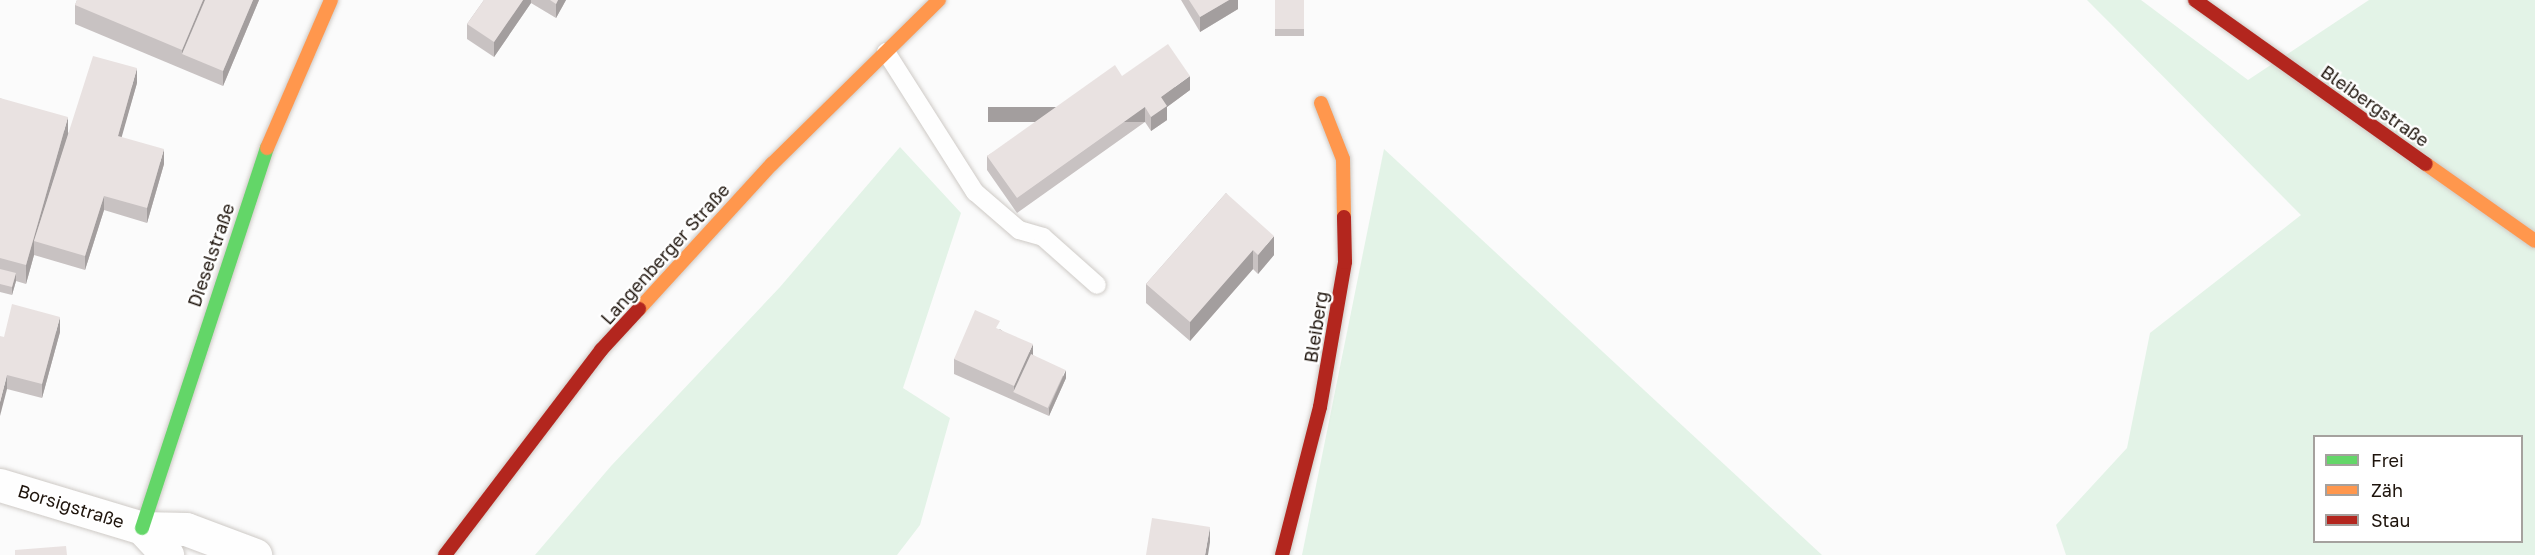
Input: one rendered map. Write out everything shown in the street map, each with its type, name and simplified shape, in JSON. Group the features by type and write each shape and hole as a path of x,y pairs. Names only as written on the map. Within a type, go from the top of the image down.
{"street":[{"name":"Dieselstraße","path":"142,528 197,348 278,116 331,0"},
{"name":"Langenberger Straße","path":"445,555 601,350 772,164 939,0"},
{"name":"Bleibergstraße","path":"2195,0 2535,241"},
{"name":"Bleiberg","path":"1282,555 1320,407 1345,262 1343,159 1321,103"},
{"name":"Borsigstraße","path":"0,485 142,528 186,529 255,555"},
{"name":"Borsigstraße","path":"142,528 167,555"}],"lane":[{"path":"886,52 975,192 1019,230 1043,237 1097,285"}],"green space":[{"path":"2087,0 2141,0 2248,80 2369,0 2535,0 2535,555 2066,555 2056,525 2127,448 2150,333 2301,215"},
{"path":"900,147 961,213 903,388 950,418 920,525 897,555 535,555 611,466 780,287"},
{"path":"1384,149 1822,555 1302,555"}],"building":[{"path":"77,0 203,0 182,50 75,5"},
{"path":"205,0 253,0 223,71 182,54"},
{"path":"484,0 523,0 494,42 467,24"},
{"path":"1189,0 1229,0 1200,17"},
{"path":"1275,0 1304,0 1304,29 1275,29"},
{"path":"1168,44 1190,76 1161,97 1167,106 1151,117 1145,107 1017,198 987,156 1115,65 1122,76"},
{"path":"93,56 137,68 118,136 164,149 147,208 104,196 85,256 34,241"},
{"path":"0,98 68,117 26,265 0,258"},
{"path":"1226,193 1274,236 1258,255 1253,250 1190,322 1146,284"},
{"path":"0,269 16,273 12,287 0,284"},
{"path":"12,304 60,317 42,384 7,375 0,402 0,336 4,337"},
{"path":"975,310 1000,321 996,328 1033,344 1014,386 954,359"},
{"path":"1031,354 1065,370 1048,408 1013,392"},
{"path":"1152,518 1210,527 1205,555 1146,555"},
{"path":"66,546 67,555 15,555 15,550"}],"traffic: fast":[{"path":"142,528 267,148"}],"traffic: slow":[{"path":"267,148 331,0"},
{"path":"639,309 772,164 939,0"},
{"path":"1321,103 1343,159 1344,217"},
{"path":"2426,164 2535,241"}],"traffic: jam":[{"path":"2195,0 2426,164"},
{"path":"1282,555 1320,407 1345,262 1344,217"},
{"path":"445,555 601,350 639,309"}]}
